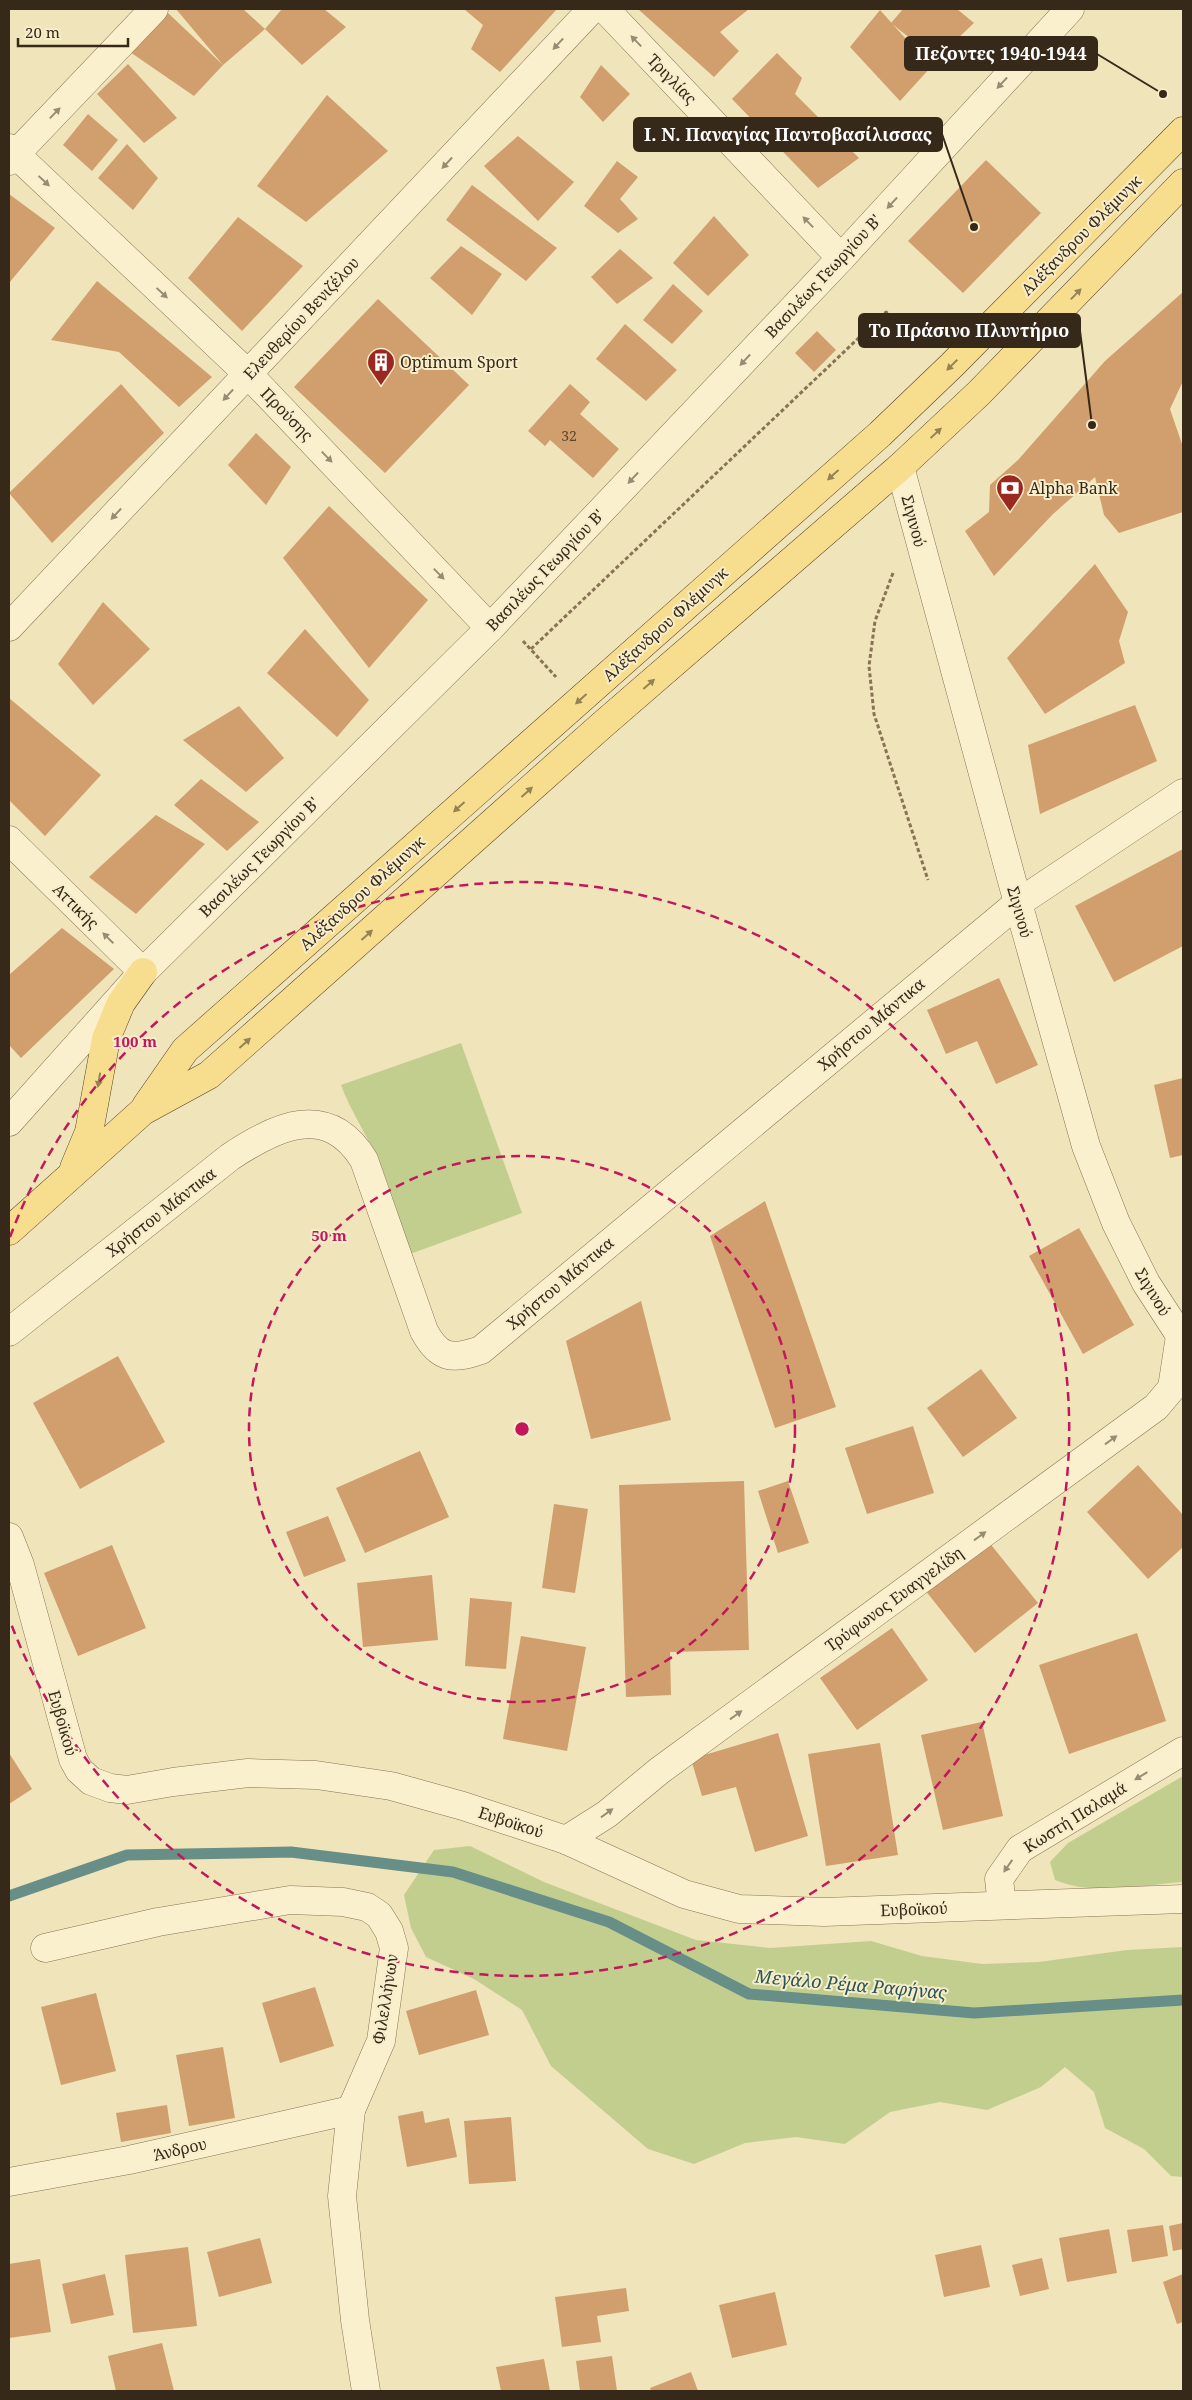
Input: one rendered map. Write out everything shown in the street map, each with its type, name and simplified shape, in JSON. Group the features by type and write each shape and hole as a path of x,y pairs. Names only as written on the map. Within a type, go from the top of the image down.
{"main road":[{"name":"Αλέξανδρου Φλέμινγκ","path":"143,1111 185,1050 880,434 952,365 1183,131"},
{"name":"Αλέξανδρου Φλέμινγκ","path":"9,1231 143,1111 209,1076 601,726 900,466 979,393 1183,183"},
{"path":"71,1175 89,1132 106,1039 121,1003 143,972"}],"street":[{"path":"11,154 154,9"},
{"name":"Ελευθερίου Βενιζέλου","path":"9,627 592,9"},
{"name":"Τριγλίας","path":"605,9 842,258"},
{"name":"Βασιλέως Γεωργίου Β'","path":"9,1122 143,972 496,622 842,258 1070,9"},
{"name":"Προύσης","path":"11,154 248,374 496,622"},
{"name":"Σιγινού","path":"900,466 1086,1146 1116,1223 1146,1284 1182,1336"},
{"name":"Χρήστου Μάντικα","path":"9,1332 230,1157 255,1140 307,1124 326,1125 341,1132 355,1146 364,1160 424,1331 432,1346 445,1355 462,1357 481,1350 1018,903 1183,793"},
{"name":"Αττικής","path":"9,840 143,972"},
{"name":"Τρύφωνος Ευαγγελίδη","path":"566,1840 607,1814 659,1771 1156,1408 1172,1388 1182,1336"},
{"name":"Ευβοϊκού","path":"9,1537 20,1565 73,1760 79,1770 91,1781 110,1788 127,1790 173,1782 248,1773 316,1774 391,1786 463,1806 566,1840 684,1894 739,1908 824,1912 1183,1899"},
{"name":"Κωστή Παλαμά","path":"1002,1905 999,1879 1020,1849 1183,1751"},
{"name":"Φιλελλήνων","path":"45,1948 158,1922 290,1900 343,1902 367,1907 379,1914 389,1931 394,1948 381,2041 351,2110 342,2196 354,2320 366,2391"},
{"name":"Άνδρου","path":"9,2182 129,2160 351,2110"}],"path":[{"path":"531,649 886,312 952,365"},
{"path":"896,565 875,621 869,666 874,714 928,880"},
{"path":"496,622 531,649 579,701"}],"green space":[{"path":"461,1043 522,1213 410,1254 384,1173 349,1105 341,1085"},
{"path":"1183,1776 1183,1882 1103,1889 1071,1885 1055,1880 1050,1862 1068,1843"},
{"path":"470,1846 544,1882 696,1940 770,1948 871,1941 922,1956 982,1964 1039,1962 1127,1950 1183,1947 1183,2177 1171,2176 1144,2149 1105,2128 1094,2092 1065,2067 1041,2087 987,2110 940,2102 890,2112 845,2144 796,2137 745,2143 694,2164 648,2149 551,2066 522,2010 474,1979 426,1957 411,1928 404,1895 434,1850"}],"building":[{"path":"176,9 243,9 265,29 223,65"},
{"path":"282,9 324,9 346,27 302,65 265,29"},
{"path":"464,9 557,9 500,72 471,49 483,25"},
{"path":"638,9 749,9 720,32 739,51 714,77"},
{"path":"903,9 957,9 974,23 936,59 891,23"},
{"path":"880,10 931,67 900,101 850,47"},
{"path":"168,13 223,65 194,96 130,52"},
{"path":"777,53 802,78 795,94 859,158 818,188 732,99"},
{"path":"128,64 177,118 144,143 97,94"},
{"path":"601,65 630,94 603,122 580,97"},
{"path":"327,95 388,151 306,222 257,186"},
{"path":"88,114 118,140 92,171 63,145"},
{"path":"518,136 574,182 538,221 484,166"},
{"path":"127,144 158,178 133,210 98,178"},
{"path":"986,160 1041,213 963,293 908,241"},
{"path":"617,161 638,177 620,199 638,219 618,233 584,206"},
{"path":"472,185 557,248 526,281 446,220"},
{"path":"9,194 55,228 9,283"},
{"path":"714,216 749,255 708,296 673,263"},
{"path":"238,217 303,266 242,331 188,278"},
{"path":"461,246 502,274 472,315 430,278"},
{"path":"620,249 653,278 617,304 591,277"},
{"path":"97,281 212,377 179,407 119,352 51,340"},
{"path":"673,284 703,311 672,344 643,320"},
{"path":"1183,292 1183,381 1170,409 1183,447 1183,512 1119,533 1104,515 1095,477 1053,514 994,576 965,531 989,512 990,485 1018,460 1105,361"},
{"name":"Optimum Sport","path":"378,299 469,385 385,473 294,387"},
{"path":"625,324 677,370 646,401 596,359"},
{"path":"817,331 836,350 814,372 795,353"},
{"path":"121,384 164,433 52,543 9,493"},
{"path":"570,384 590,402 580,414 619,449 593,478 550,440 545,446 528,431"},
{"path":"256,433 291,467 266,505 228,465"},
{"path":"329,506 428,600 369,668 283,558"},
{"path":"1095,564 1128,612 1119,641 1125,663 1045,714 1007,658"},
{"path":"103,602 150,649 93,705 58,664"},
{"path":"305,629 369,700 337,737 267,673"},
{"path":"9,698 101,775 45,836 9,800"},
{"path":"1135,705 1157,761 1040,814 1028,745"},
{"path":"239,706 284,758 246,792 183,740"},
{"path":"201,779 259,822 227,851 174,805"},
{"path":"156,815 205,844 136,914 89,877"},
{"path":"1183,849 1183,946 1114,982 1075,906"},
{"path":"62,928 114,969 21,1058 9,1045 9,975"},
{"path":"999,978 1038,1065 996,1084 977,1041 946,1054 927,1010"},
{"path":"1183,1078 1183,1155 1170,1158 1154,1085"},
{"path":"765,1201 836,1407 775,1428 710,1236"},
{"path":"1079,1228 1134,1325 1083,1354 1029,1256"},
{"path":"641,1301 671,1420 591,1439 566,1341"},
{"path":"118,1356 165,1442 80,1489 33,1403"},
{"path":"981,1369 1017,1418 963,1457 927,1408"},
{"path":"913,1426 934,1493 867,1514 845,1448"},
{"path":"420,1451 449,1517 365,1553 336,1488"},
{"path":"1138,1465 1183,1515 1183,1547 1148,1579 1087,1512"},
{"path":"744,1481 749,1650 670,1652 671,1695 626,1697 619,1485"},
{"path":"788,1481 809,1543 778,1553 758,1491"},
{"path":"554,1504 588,1509 575,1593 542,1588"},
{"path":"328,1516 346,1561 304,1577 286,1532"},
{"path":"988,1541 1038,1603 975,1653 925,1590"},
{"path":"112,1545 146,1628 78,1656 44,1573"},
{"path":"432,1575 438,1640 363,1647 357,1583"},
{"path":"470,1598 512,1602 506,1669 465,1666"},
{"path":"892,1628 928,1680 857,1730 820,1678"},
{"path":"1137,1633 1166,1721 1069,1754 1039,1665"},
{"path":"521,1636 586,1647 567,1751 503,1739"},
{"path":"982,1722 1003,1816 943,1830 921,1735"},
{"path":"778,1733 808,1836 755,1852 736,1787 702,1796 691,1759"},
{"path":"880,1743 898,1855 826,1866 808,1754"},
{"path":"9,1753 32,1789 9,1804"},
{"path":"315,1987 334,2046 280,2063 262,2003"},
{"path":"476,1990 489,2035 419,2055 406,2011"},
{"path":"96,1993 116,2071 61,2085 41,2007"},
{"path":"223,2047 235,2118 189,2126 176,2055"},
{"path":"167,2105 171,2133 121,2142 116,2113"},
{"path":"423,2111 425,2123 449,2118 457,2157 407,2167 398,2116"},
{"path":"511,2117 516,2181 469,2184 464,2121"},
{"path":"1183,2223 1183,2249 1173,2251 1169,2226"},
{"path":"1163,2225 1168,2256 1132,2262 1127,2230"},
{"path":"1109,2229 1117,2273 1067,2282 1059,2238"},
{"path":"260,2238 272,2283 219,2297 207,2252"},
{"path":"981,2245 990,2287 944,2297 935,2255"},
{"path":"188,2247 197,2326 133,2333 125,2255"},
{"path":"1042,2258 1049,2289 1020,2296 1012,2265"},
{"path":"40,2259 51,2332 9,2338 9,2264"},
{"path":"105,2274 114,2315 71,2324 62,2284"},
{"path":"1183,2274 1183,2322 1177,2324 1163,2282"},
{"path":"626,2288 629,2311 597,2316 601,2342 562,2347 555,2297"},
{"path":"775,2292 787,2345 732,2358 719,2305"},
{"path":"162,2343 174,2391 116,2391 108,2356"},
{"path":"612,2356 617,2391 580,2391 576,2361"},
{"path":"544,2359 550,2391 501,2391 496,2367"},
{"path":"691,2372 698,2391 651,2391 650,2388"}],"waterway":[{"name":"Μεγάλο Ρέμα Ραφήνας","path":"9,1896 127,1855 291,1852 453,1872 609,1922 749,1994 974,2013 1183,2000"}],"place":[{"name":"Πεζοντες 1940-1944","path":"1163,94"},
{"name":"Ι. Ν. Παναγίας Παντοβασίλισσας","path":"974,227"},
{"name":"Optimum Sport","path":"381,386"},
{"name":"Το Πράσινο Πλυντήριο","path":"1092,425"},
{"name":"Alpha Bank","path":"1010,512"}]}
